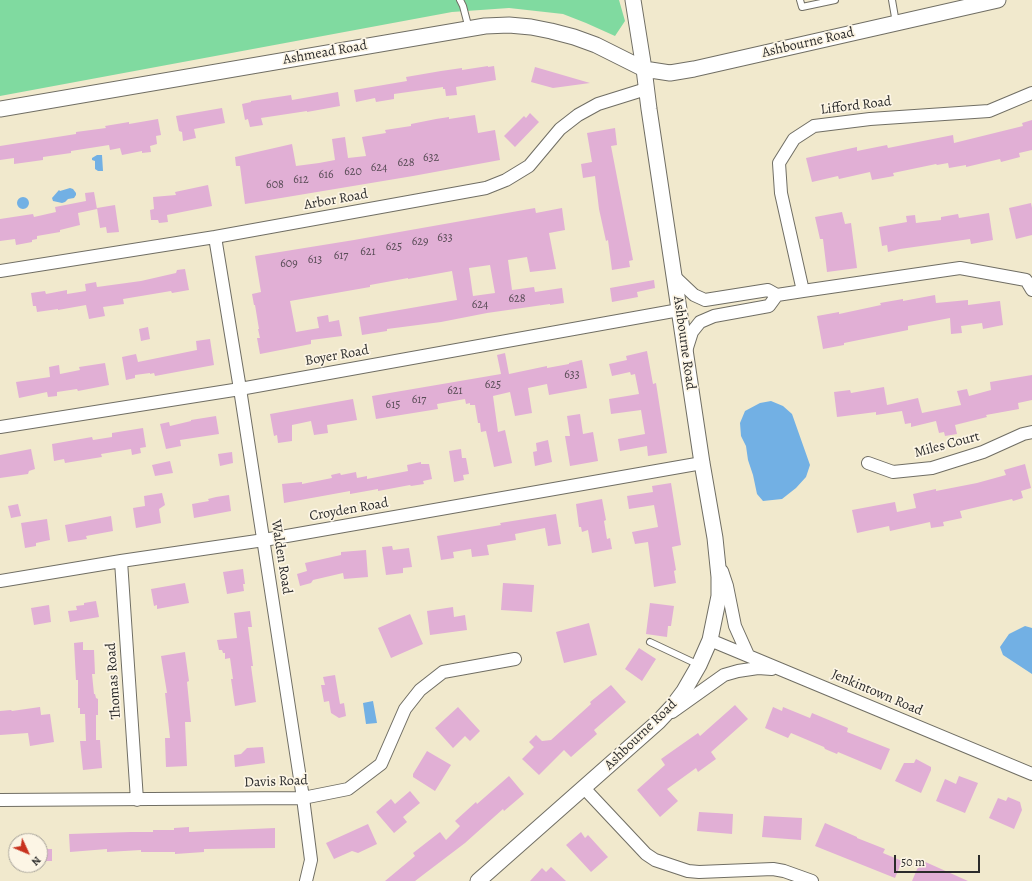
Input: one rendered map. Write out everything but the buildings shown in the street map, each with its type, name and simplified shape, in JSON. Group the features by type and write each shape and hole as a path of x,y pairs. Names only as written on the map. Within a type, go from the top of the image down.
{"street":[{"path":"633,0 644,69"},
{"name":"Ashbourne Road","path":"478,881 658,722 684,691 699,665 710,640 719,596 718,558 678,310 675,278 644,69 670,73 694,69 998,0"},
{"name":"Ashmead Road","path":"0,109 469,29 509,25 531,27 574,37 596,45 644,69"},
{"name":"Arbor Road","path":"0,271 215,237 464,192 500,183 529,166 560,129 578,115 598,104 646,88"},
{"name":"Lifford Road","path":"803,291 781,193 779,163 794,139 814,126 870,119 989,110 1032,94"},
{"name":"Walden Road","path":"215,237 264,540 303,798 311,860 306,881"},
{"path":"685,355 692,332 700,322 714,316 769,306 777,296 803,291 960,268 1029,276 1032,290"},
{"path":"675,278 694,295 705,300 768,290 777,296"},
{"name":"Boyer Road","path":"0,427 240,389 678,310"},
{"name":"Miles Court","path":"868,463 893,472 932,468 983,452 1023,434 1032,432"},
{"name":"Croyden Road","path":"0,581 264,540 702,463"},
{"path":"718,558 727,586 735,626 748,655"},
{"name":"Thomas Road","path":"121,561 138,800"},
{"name":"Jenkintown Road","path":"710,640 1032,774"},
{"name":"Davis Road","path":"0,800 303,798 348,789 380,764 405,709 420,690 443,672 515,659"},
{"path":"658,722 724,675 758,668 786,671"},
{"path":"584,788 646,854 655,860 688,871 699,872 774,869 812,881"}],"lane":[{"path":"460,0 469,29"},
{"path":"800,0 802,7 835,0"},
{"path":"892,0 896,23"},
{"path":"650,642 699,665"}],"green space":[{"path":"0,0 619,0 625,21 615,36 563,14 509,8 452,12 0,96"}],"water":[{"path":"97,155 102,155 103,171 98,171 95,169 95,161 92,160 92,158"},
{"path":"70,188 76,193 74,198 68,199 62,203 53,201 52,198 59,190"},
{"path":"25,197 28,198 28,208 21,209 18,208 17,201 18,198"},
{"path":"771,401 783,406 792,414 810,465 806,477 796,488 782,499 763,501 757,494 746,446 741,436 740,423 745,411 760,403"},
{"path":"1025,626 1032,628 1032,674 1003,655 1000,647 1009,634"},
{"path":"373,701 377,723 366,724 363,703"}]}
